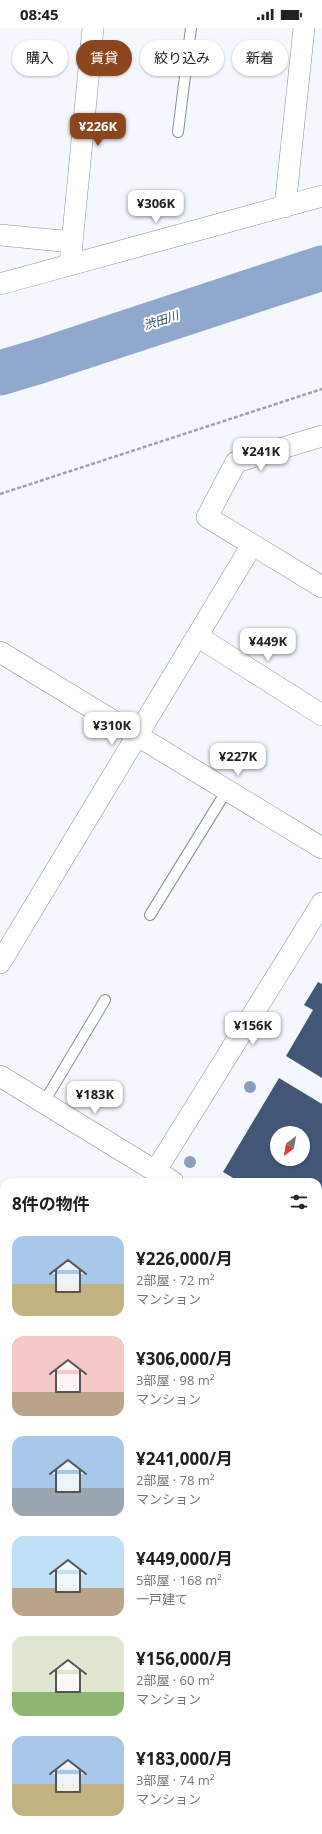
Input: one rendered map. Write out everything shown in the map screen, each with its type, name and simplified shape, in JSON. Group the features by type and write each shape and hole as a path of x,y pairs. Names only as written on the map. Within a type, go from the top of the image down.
{"street":[{"path":"70,264 93,28"},
{"path":"285,207 304,28"},
{"path":"0,284 322,196"},
{"path":"0,235 72,242"},
{"path":"322,436 236,462 207,517 322,587"},
{"path":"0,963 252,545"},
{"path":"197,636 322,715"},
{"path":"0,652 322,848"},
{"path":"156,1172 322,903"},
{"path":"0,1076 166,1178"}],"lane":[{"path":"178,132 191,28"},
{"path":"150,915 227,790"},
{"path":"44,1102 105,1000"}],"path":[{"path":"0,494 322,389"}],"building":[{"path":"318,982 322,984 322,1078 286,1056 313,1010 304,1005"},
{"path":"279,1078 322,1104 322,1178 233,1178 223,1172"}],"waterway":[{"name":"渋田川","path":"0,373 322,268"}]}
